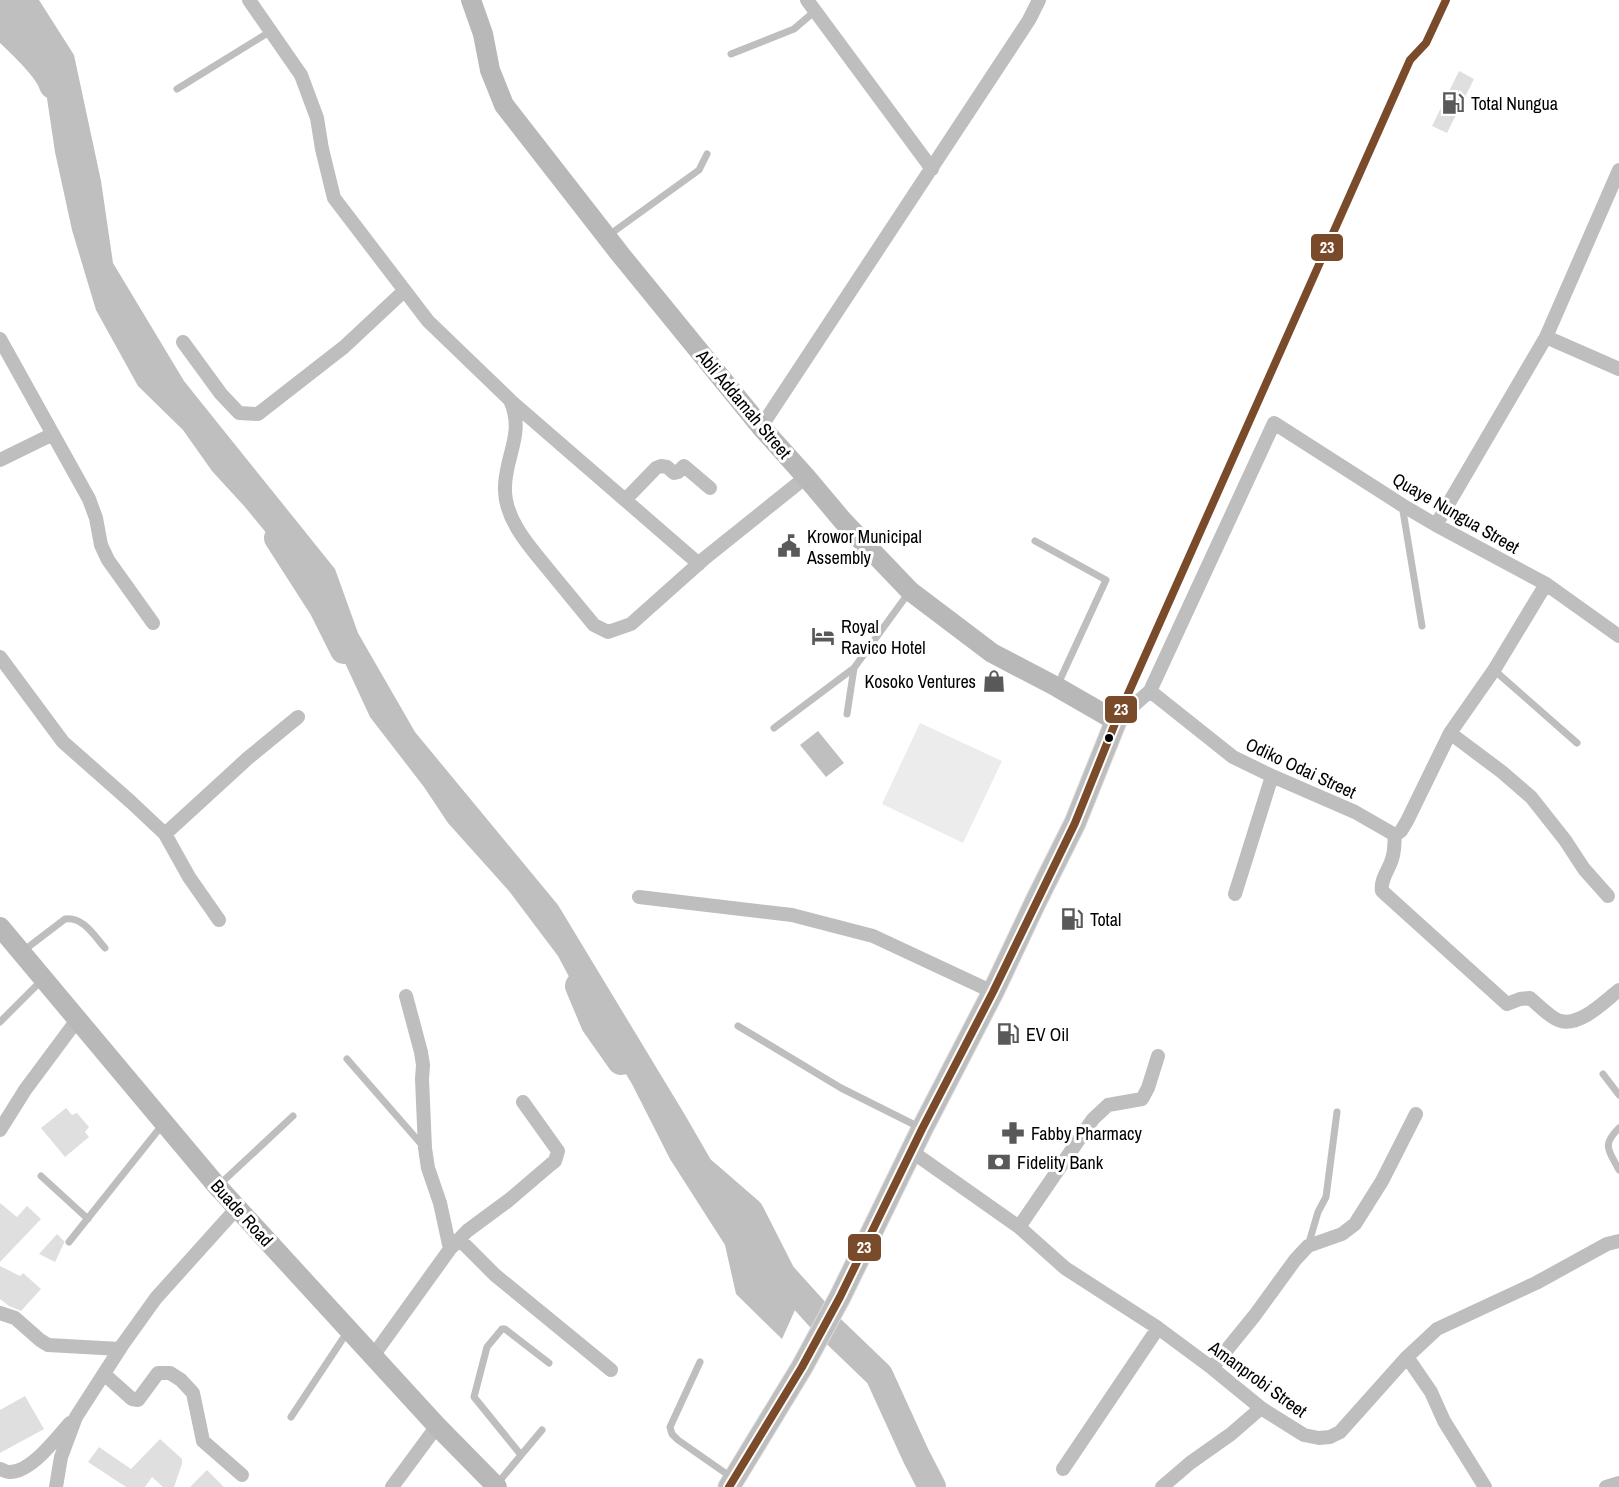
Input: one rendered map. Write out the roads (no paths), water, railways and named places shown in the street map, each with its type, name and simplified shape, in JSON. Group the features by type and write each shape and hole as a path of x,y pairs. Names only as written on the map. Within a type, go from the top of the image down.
{"main road":[{"path":"731,1483 802,1367 840,1298 1074,824 1116,721"}],"street":[{"path":"249,0 301,75 317,118 334,198 404,291 428,321 510,400 699,564"},
{"name":"Abli Addamah Street","path":"471,0 483,34 490,70 504,105 607,237 761,427 843,521 910,591 992,652 1116,721"},
{"path":"761,427 1029,20 1039,0"},
{"path":"811,5 932,168"},
{"path":"1436,525 1546,337 1619,170"},
{"path":"183,342 221,394 239,413 258,414 344,347 404,291"},
{"path":"1546,337 1619,369"},
{"path":"0,339 89,499 96,518 101,545 108,560 153,623"},
{"path":"510,400 517,425 504,487 509,513 523,538 594,625 608,632 632,624 699,564 806,477"},
{"name":"Quaye Nungua Street","path":"1150,691 1274,423 1402,505 1546,584 1619,636"},
{"path":"0,459 53,434"},
{"path":"625,500 656,468 662,466 674,473 684,466 710,488"},
{"path":"1546,584 1494,670 1450,733 1407,821 1401,831 1395,835 1392,860 1382,882 1382,891 1507,1004 1530,998 1560,1022 1570,1021 1588,1015 1619,990"},
{"path":"0,657 63,742 165,834 189,877 219,920"},
{"path":"1116,721 1150,691"},
{"name":"Odiko Odai Street","path":"1150,691 1233,757 1355,812 1395,835"},
{"path":"165,834 248,758 298,717"},
{"path":"1450,733 1531,797 1565,840 1584,869 1608,896"},
{"path":"1235,894 1272,776"},
{"path":"639,897 792,915 873,936 993,992"},
{"name":"Buade Road","path":"0,927 217,1186 437,1426 496,1486"},
{"path":"406,996 423,1065 425,1148 428,1168 454,1244 611,1370"},
{"path":"0,1130 25,1090 77,1020"},
{"path":"1019,1227 1093,1119 1108,1105 1142,1099 1158,1056"},
{"path":"373,1356 454,1244 555,1161 558,1151 523,1102"},
{"path":"1212,1368 1255,1315 1294,1260 1308,1246 1342,1234 1355,1224 1382,1181 1416,1114"},
{"name":"Amanprobi Street","path":"911,1151 1019,1227 1065,1268 1158,1328 1261,1408 1304,1435 1320,1438 1330,1437 1340,1432 1407,1357 1437,1329 1536,1283 1607,1244 1619,1241"},
{"path":"0,1469 9,1472 22,1469 33,1462 76,1417 120,1348 156,1298 237,1208"},
{"path":"0,1313 15,1318 48,1345 120,1348"},
{"path":"1063,1469 1158,1328"},
{"path":"1407,1357 1431,1392 1444,1421 1485,1487"},
{"path":"104,1374 132,1399 138,1400 158,1373 170,1373 181,1380 193,1393 203,1441 242,1475"},
{"path":"1162,1487 1261,1408"},
{"path":"56,1487 61,1457 76,1417"},
{"path":"392,1487 437,1426"},
{"path":"1606,1487 1619,1482"}],"lane":[{"path":"731,54 794,29 811,5"},
{"path":"177,89 271,31"},
{"path":"607,237 699,170 707,154"},
{"path":"1402,505 1422,626"},
{"path":"1035,541 1106,580 1057,687"},
{"path":"774,728 854,668 910,591"},
{"path":"847,714 854,668"},
{"path":"1494,670 1577,743"},
{"path":"21,952 65,919 72,918 80,921 105,948"},
{"path":"0,1022 43,979"},
{"path":"738,1026 841,1088 922,1129"},
{"path":"347,1059 425,1148"},
{"path":"1603,1074 1619,1095"},
{"path":"1308,1246 1318,1212 1326,1197 1337,1112"},
{"path":"217,1186 293,1116"},
{"path":"69,1242 164,1123"},
{"path":"1619,1128 1610,1138 1608,1148 1619,1170"},
{"path":"41,1176 88,1219"},
{"path":"521,1455 474,1397 487,1347 502,1329 505,1329 549,1363"},
{"path":"291,1417 348,1330"},
{"path":"700,1362 670,1427 672,1434 678,1440 731,1483"},
{"path":"496,1486 542,1430"}],"waterway":[{"path":"0,24 38,61 53,85"},
{"path":"278,538 323,608 344,650"},
{"path":"579,986 595,1024 621,1061"},
{"path":"704,1172 750,1212 782,1275 828,1326 879,1375 932,1487"}],"place":[{"name":"Total Nungua","path":"1453,103"},
{"name":"Krowor Municipal Assembly","path":"789,546"},
{"name":"Royal Ravico Hotel","path":"823,636"},
{"name":"Kosoko Ventures","path":"994,681"},
{"name":"Total","path":"1072,919"},
{"name":"EV Oil","path":"1008,1034"},
{"name":"Fabby Pharmacy","path":"1013,1133"},
{"name":"Fidelity Bank","path":"999,1162"}]}
